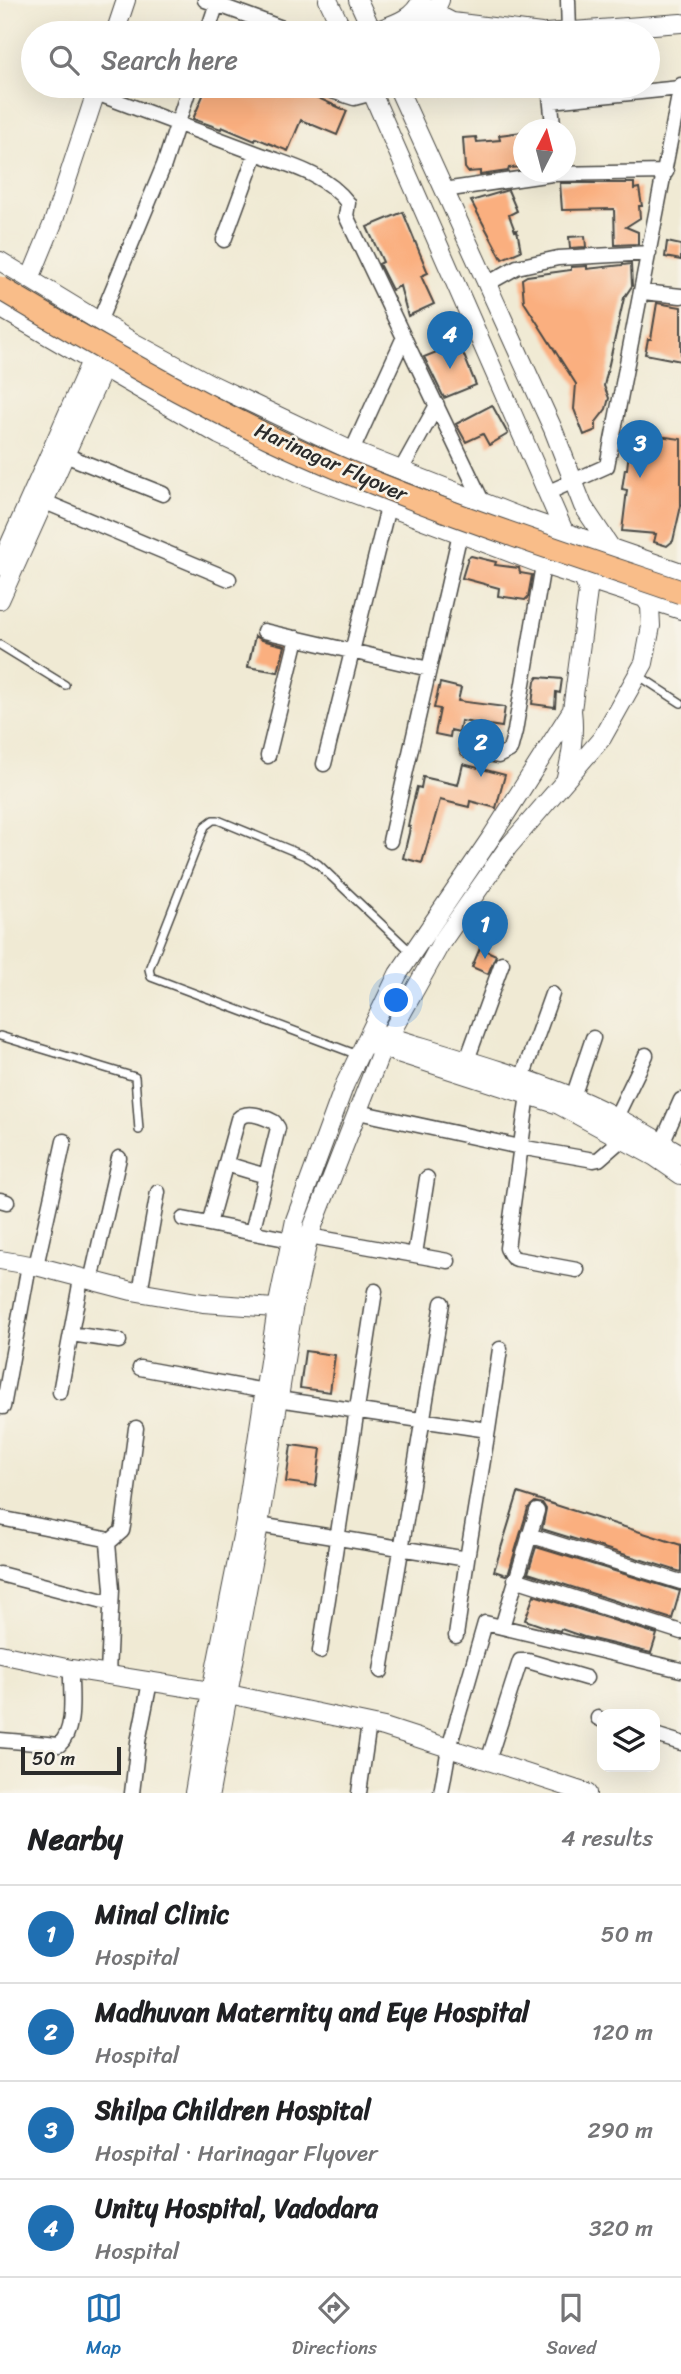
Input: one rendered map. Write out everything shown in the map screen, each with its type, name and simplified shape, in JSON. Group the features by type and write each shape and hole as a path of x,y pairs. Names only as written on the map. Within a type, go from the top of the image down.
{"main road":[{"name":"Harinagar Flyover","path":"0,288 101,349 271,437 459,516 681,592"}],"street":[{"path":"119,21 126,0"},
{"path":"328,0 338,21"},
{"path":"358,0 367,21"},
{"path":"568,0 569,21"},
{"path":"209,21 213,1 265,21"},
{"path":"401,21 428,5 451,21"},
{"path":"660,25 681,23"},
{"path":"549,492 607,466 681,86 660,88"},
{"path":"30,279 53,223 94,98"},
{"path":"115,98 177,125 296,167 323,179 337,189 348,203 346,216 482,501"},
{"path":"0,600 65,455 186,98"},
{"path":"375,98 549,492 588,592 572,710 575,729 573,749 565,780"},
{"path":"285,1309 309,1236 386,1043 441,943 506,850 602,738 644,663 651,626 650,606 645,597 583,506 552,429 402,98"},
{"path":"551,98 552,119"},
{"path":"551,101 577,98"},
{"path":"224,240 256,153"},
{"path":"444,190 552,174 666,172"},
{"path":"487,284 517,267 558,258 649,253"},
{"path":"0,261 109,328 209,383 352,452 565,532 681,572"},
{"path":"643,292 681,296"},
{"path":"0,308 219,435 299,473 543,565 681,610"},
{"path":"352,452 404,337"},
{"path":"0,566 97,364"},
{"path":"401,470 437,405"},
{"path":"65,455 163,494"},
{"path":"45,502 229,579"},
{"path":"324,764 388,507"},
{"path":"390,841 460,533"},
{"path":"467,750 498,756 510,750 543,565"},
{"path":"264,631 429,668"},
{"path":"268,756 297,638"},
{"path":"194,1793 211,1691 271,1395 285,1309 295,1220 345,1084 398,974 572,710"},
{"path":"489,839 506,850"},
{"path":"467,1060 502,963"},
{"path":"552,994 525,1086 507,1248 508,1253 517,1259 578,1270"},
{"path":"573,1097 593,1038"},
{"path":"365,1043 386,1043 467,1060 525,1086 681,1175"},
{"path":"386,1043 525,1086 573,1097 616,1117 681,1154"},
{"path":"616,1117 646,1055"},
{"path":"662,1143 681,1100"},
{"path":"358,1112 520,1147 597,1160 622,1139"},
{"path":"209,1224 238,1119 247,1114 270,1119 278,1128 251,1232"},
{"path":"3,1407 32,1266 64,1141"},
{"path":"60,1392 71,1334 120,1158"},
{"path":"226,1164 266,1176"},
{"path":"415,1254 426,1178"},
{"path":"141,1292 158,1192"},
{"path":"183,1219 291,1240"},
{"path":"309,1236 448,1261"},
{"path":"0,1260 203,1303 285,1309"},
{"path":"320,1651 375,1291"},
{"path":"381,1671 442,1303"},
{"path":"71,1334 119,1341"},
{"path":"456,1636 500,1349"},
{"path":"140,1368 271,1395 488,1430"},
{"path":"210,1793 259,1525 271,1395"},
{"path":"108,1543 123,1526 136,1428"},
{"path":"502,1627 537,1511"},
{"path":"0,1518 105,1539 108,1543 111,1603 108,1673"},
{"path":"259,1525 467,1559"},
{"path":"530,1535 681,1582"},
{"path":"0,1574 111,1603"},
{"path":"515,1579 681,1632"},
{"path":"441,1793 449,1748 485,1623 681,1670"},
{"path":"0,1654 71,1669 229,1694 369,1724 580,1792"},
{"path":"488,1761 520,1661 586,1678"},
{"path":"0,1740 59,1745 65,1739 69,1727 71,1669"},
{"path":"132,1793 138,1742 150,1682"},
{"path":"359,1793 369,1724"},
{"path":"660,1737 681,1743"}],"lane":[{"path":"0,645 65,685"},
{"path":"638,674 681,704"},
{"path":"365,1043 151,977 149,969 205,826 218,820 305,856 324,870 412,953"},
{"path":"0,1037 135,1077 139,1130"}],"building":[{"path":"202,98 318,98 347,111 337,135 301,120 288,151 256,138 255,141 222,127 221,129 193,119"},
{"path":"513,133 513,168 508,171 480,175 480,171 468,172 465,168 463,138 476,137 477,142 500,140 499,135"},
{"path":"560,183 634,183 634,189 639,188 642,206 639,206 640,218 626,227 638,232 638,244 615,245 614,209 562,210"},
{"path":"508,190 517,211 509,215 515,231 517,230 521,251 502,259 471,201"},
{"path":"403,212 428,273 421,276 434,304 408,316 400,286 392,290 379,264 383,262 367,227"},
{"path":"585,236 586,247 570,248 569,237"},
{"path":"667,242 681,245 681,260 665,257"},
{"path":"631,264 632,286 624,298 604,386 609,398 606,409 596,422 596,430 584,435 574,409 576,384 524,302 522,279 571,270 571,267 587,266 587,269"},
{"path":"657,303 681,307 681,361 645,354 648,339 651,339"},
{"path":"459,343 476,385 444,398 424,357"},
{"path":"492,405 508,434 489,445 483,434 466,442 456,424"},
{"path":"637,433 681,439 681,506 673,541 667,546 654,542 656,534 622,531 627,490 622,489 625,469 631,435"},
{"path":"471,556 496,562 495,565 519,568 520,573 532,575 528,597 525,600 498,596 499,588 462,578"},
{"path":"255,636 285,646 278,672 248,667"},
{"path":"538,677 562,679 560,693 556,692 555,707 532,704"},
{"path":"440,683 461,688 458,701 505,707 502,727 461,721 459,732 451,730 450,737 435,734 440,709 434,708"},
{"path":"463,764 505,775 496,808 470,801 469,807 440,800 422,863 403,858 412,807 417,787 421,788 423,777 458,785"},
{"path":"480,948 496,955 488,974 472,967"},
{"path":"305,1351 335,1355 330,1392 300,1388"},
{"path":"291,1445 321,1449 316,1486 286,1482"},
{"path":"518,1493 681,1545 681,1572 542,1529 546,1509 543,1504 535,1502 528,1508 509,1572 506,1575 494,1571"},
{"path":"536,1547 680,1591 672,1619 528,1573"},
{"path":"534,1595 657,1634 651,1653 525,1620"}],"place":[{"name":"Unity Hospital, Vadodara","path":"450,369"},
{"name":"Shilpa Children Hospital","path":"640,478"},
{"name":"Madhuvan Maternity and Eye Hospital","path":"481,777"},
{"name":"Minal Clinic","path":"485,959"}]}
